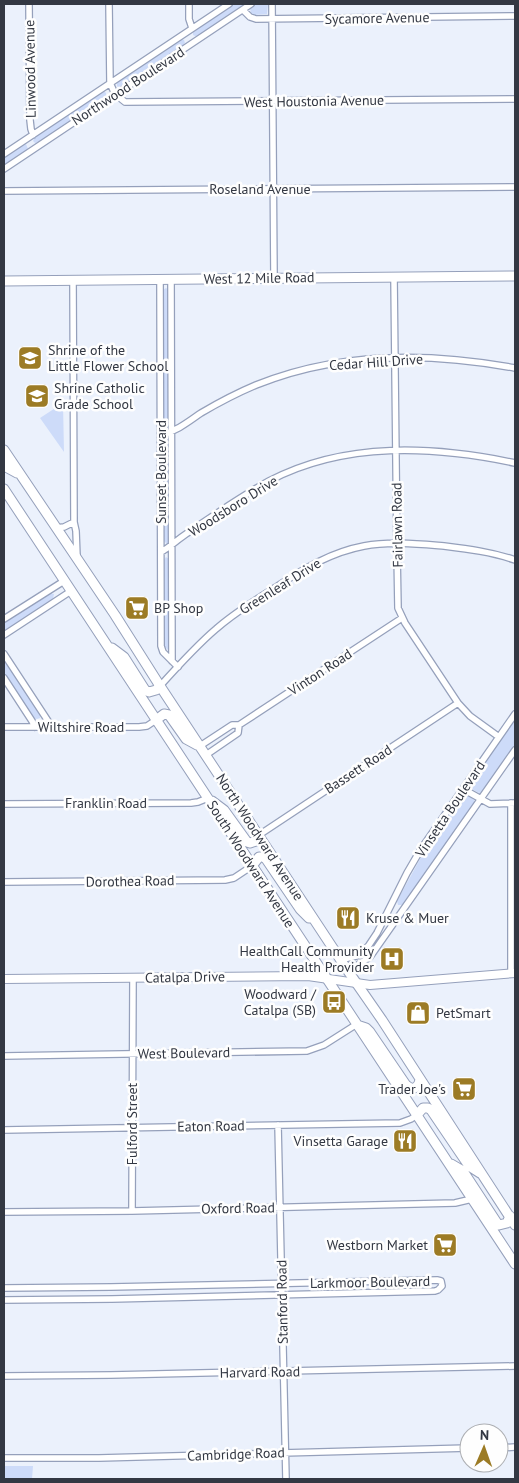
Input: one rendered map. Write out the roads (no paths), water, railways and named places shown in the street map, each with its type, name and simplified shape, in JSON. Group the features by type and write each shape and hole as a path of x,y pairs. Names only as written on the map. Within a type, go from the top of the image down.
{"main road":[{"name":"West 12 Mile Road","path":"4,281 515,276"},
{"name":"North Woodward Avenue","path":"4,450 515,1225"},
{"path":"4,462 6,466 20,474"},
{"name":"South Woodward Avenue","path":"4,489 448,1163 514,1259"},
{"path":"104,641 124,657 145,690 149,692 156,690 160,686"},
{"path":"156,720 164,714 169,715 186,739 200,746"},
{"path":"208,798 224,810 247,842 256,841 259,835"},
{"path":"252,866 259,857 266,859 300,909 318,926"},
{"path":"357,1024 370,1032 406,1086 415,1088 420,1080"},
{"path":"417,1115 423,1108 431,1110 469,1166 482,1174"},
{"path":"448,1163 463,1171 499,1225 507,1223 510,1216"}],"street":[{"name":"Linwood Avenue","path":"29,4 30,120 33,134"},
{"path":"109,4 110,83 115,94"},
{"path":"189,4 189,19 192,28"},
{"name":"Northwood Boulevard","path":"4,154 229,4"},
{"name":"Northwood Boulevard","path":"4,169 251,4"},
{"path":"272,4 274,278"},
{"name":"Sycamore Avenue","path":"243,10 252,19 515,16"},
{"path":"186,33 193,44"},
{"name":"West Houstonia Avenue","path":"115,94 129,103 515,99"},
{"path":"27,139 33,149"},
{"name":"Roseland Avenue","path":"4,191 515,187"},
{"name":"Fairlawn Road","path":"394,276 398,608 402,618 458,703 470,716 499,737"},
{"name":"Sunset Boulevard","path":"160,279 161,646 163,652 178,667"},
{"name":"Sunset Boulevard","path":"170,279 172,661"},
{"path":"74,280 74,522 77,559"},
{"name":"Cedar Hill Drive","path":"161,435 171,432 211,408 256,386 298,371 338,362 395,358 445,359 515,368"},
{"name":"Woodsboro Drive","path":"161,552 270,481 311,464 338,457 367,452 396,451 462,454 515,463"},
{"path":"56,528 64,527 74,522"},
{"name":"Greenleaf Drive","path":"160,686 228,619 309,566 328,557 376,544 397,544 482,551 515,560"},
{"path":"4,619 64,581"},
{"path":"4,635 71,591"},
{"name":"Vinton Road","path":"200,746 232,725 239,725 402,618"},
{"path":"4,654 48,721 49,727"},
{"path":"4,678 35,727"},
{"name":"Bassett Road","path":"259,835 458,703"},
{"name":"Vinsetta Boulevard","path":"340,960 356,956 370,945 421,849 515,714"},
{"name":"Wiltshire Road","path":"4,728 139,728 147,726 156,720"},
{"name":"Vinton Road","path":"206,755 238,733 239,725"},
{"name":"Vinsetta Boulevard","path":"348,971 370,957 515,750"},
{"path":"463,789 490,804 513,803 513,973"},
{"name":"Franklin Road","path":"4,804 191,803 208,798"},
{"name":"Dorothea Road","path":"4,882 225,880 234,878 252,866"},
{"path":"390,906 401,913"},
{"name":"Catalpa Drive","path":"4,979 308,976 370,985 513,973"},
{"name":"Fulford Street","path":"132,1211 133,978"},
{"name":"West Boulevard","path":"4,1056 307,1050 324,1045 357,1024"},
{"name":"Eaton Road","path":"4,1130 400,1123 417,1115"},
{"name":"Stanford Road","path":"278,1125 286,1479"},
{"name":"Oxford Road","path":"4,1212 132,1211 455,1203 472,1199"},
{"name":"Larkmoor Boulevard","path":"4,1288 436,1280 441,1281 442,1286 435,1291 4,1300"},
{"path":"111,1287 112,1299"},
{"name":"Harvard Road","path":"4,1376 515,1366"},
{"name":"Cambridge Road","path":"4,1458 99,1458 459,1448"}],"place":[{"name":"Shrine of the Little Flower School","path":"30,358"},
{"name":"Shrine Catholic Grade School","path":"37,396"},
{"name":"BP Shop","path":"137,608"},
{"name":"Kruse & Muer","path":"348,918"},
{"name":"HealthCall Community Health Provider","path":"392,959"},
{"name":"Woodward / Catalpa (SB)","path":"334,1002"},
{"name":"PetSmart","path":"418,1013"},
{"name":"Trader Joe's","path":"464,1089"},
{"name":"Vinsetta Garage","path":"405,1141"},
{"name":"Westborn Market","path":"445,1245"}]}
